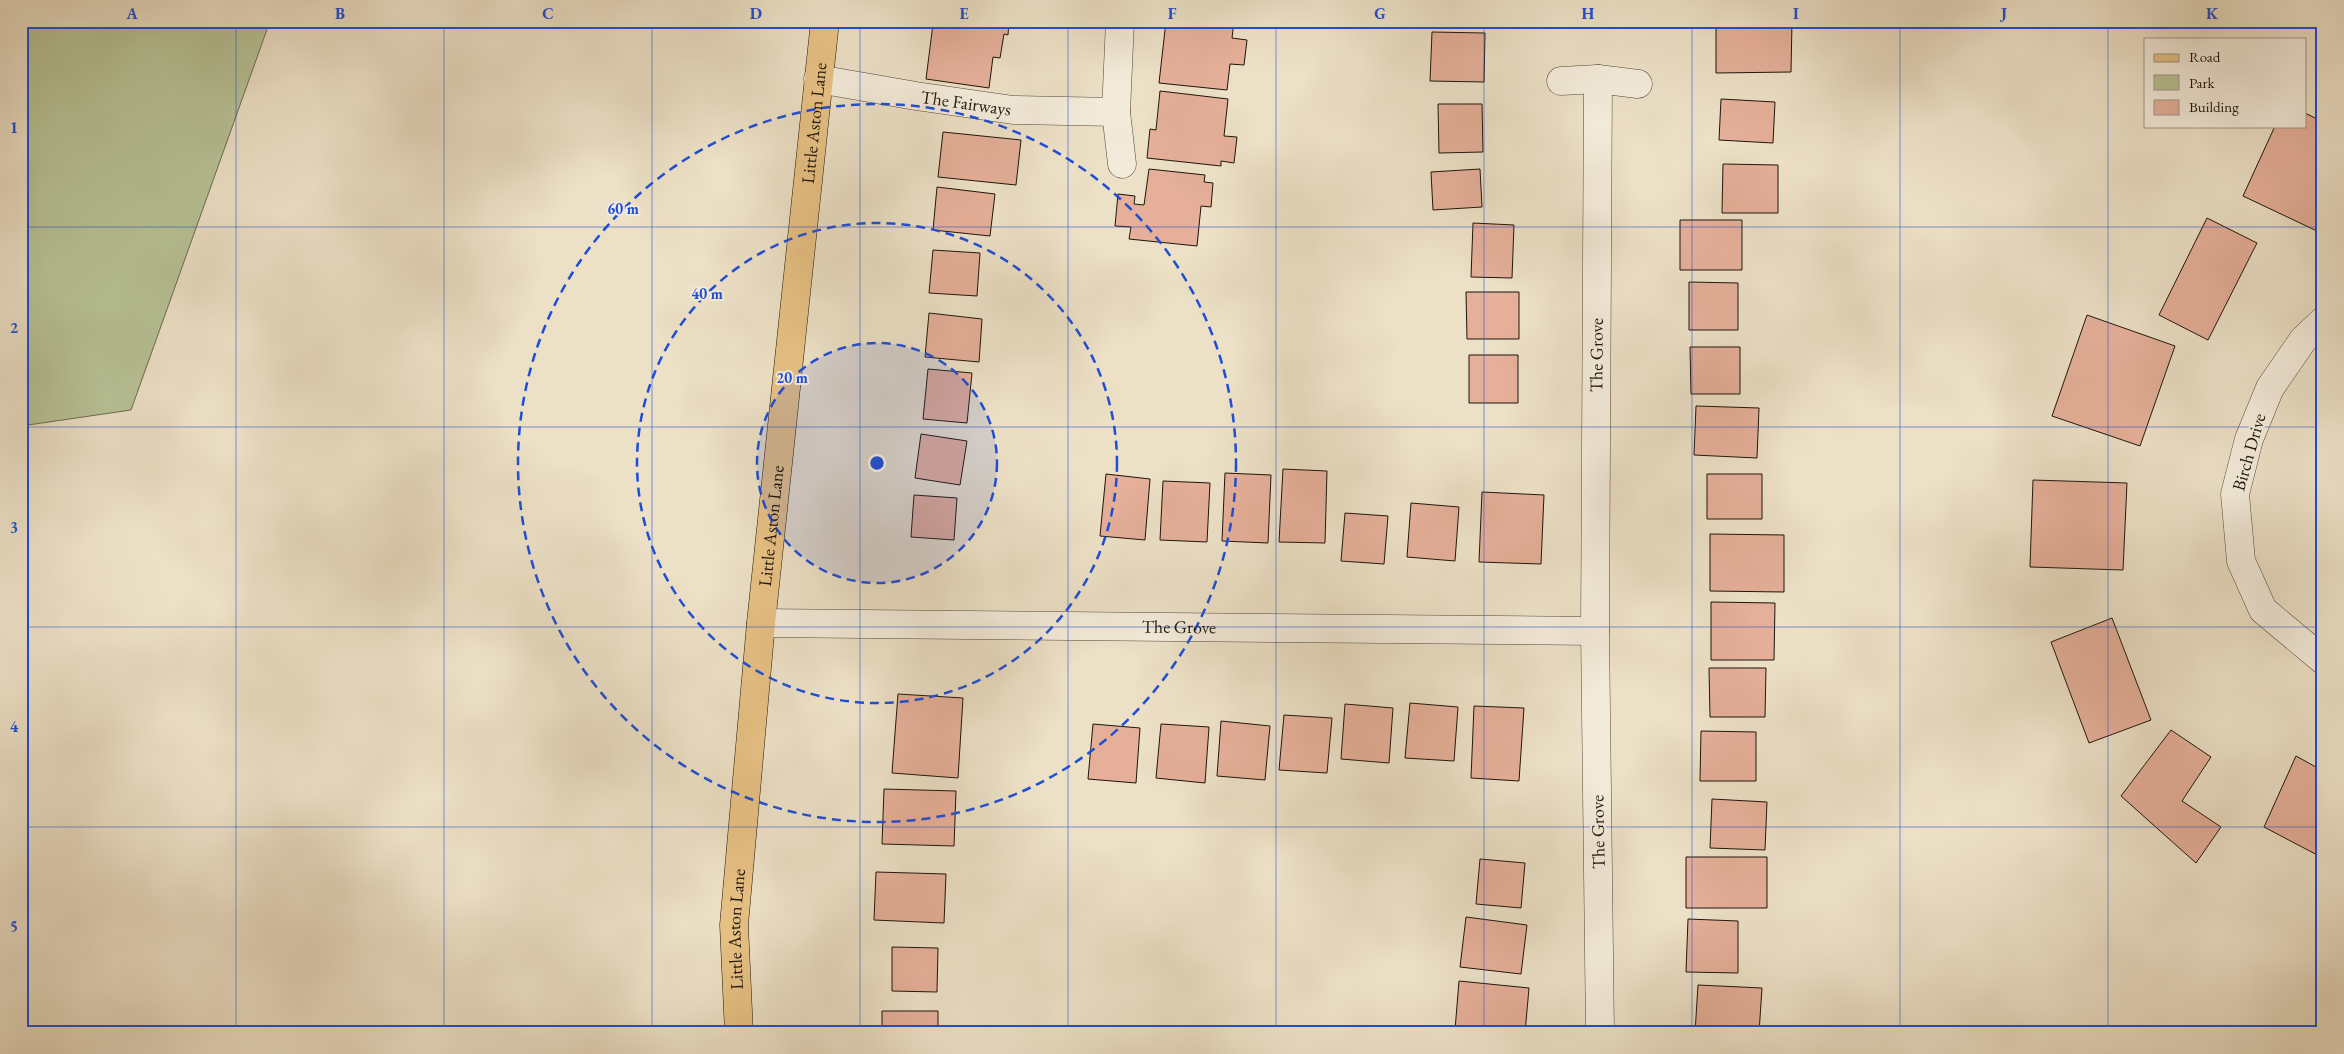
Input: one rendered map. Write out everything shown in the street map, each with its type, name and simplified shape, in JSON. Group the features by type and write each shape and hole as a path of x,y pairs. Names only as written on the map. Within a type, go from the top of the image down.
{"main road":[{"name":"Little Aston Lane","path":"739,1033 734,925 762,623 825,21"}],"street":[{"path":"1120,21 1116,112 1122,164"},
{"name":"The Fairways","path":"818,79 1013,110 1116,112"},
{"path":"1561,81 1598,80 1638,84"},
{"name":"The Grove","path":"1598,80 1595,631 1600,1033"},
{"name":"Birch Drive","path":"2323,321 2303,340 2270,388 2249,439 2235,494 2241,562 2263,610 2323,660"},
{"name":"The Grove","path":"762,623 1595,631"}],"green space":[{"path":"21,21 270,21 131,410 21,426"}],"building":[{"path":"941,21 1009,21 1008,35 1004,34 1000,58 993,57 989,88 926,79 933,24 941,25"},
{"path":"1166,21 1234,21 1232,38 1247,40 1244,65 1230,64 1227,90 1159,83"},
{"path":"1716,21 1792,21 1791,72 1716,73"},
{"path":"1432,32 1485,33 1484,82 1430,81"},
{"path":"1160,91 1228,99 1224,136 1237,137 1234,163 1221,161 1221,166 1147,158 1150,129 1156,130"},
{"path":"1721,99 1775,102 1773,143 1719,140"},
{"path":"1438,104 1482,104 1483,152 1439,153"},
{"path":"2306,114 2323,122 2323,225 2319,232 2243,196 2274,128 2306,128"},
{"path":"943,132 1021,140 1016,185 938,177"},
{"path":"1723,164 1778,165 1778,213 1722,213"},
{"path":"1149,169 1205,175 1204,182 1213,183 1211,207 1201,206 1197,246 1129,239 1131,227 1115,226 1118,194 1135,196 1134,204 1144,205"},
{"path":"1480,169 1482,207 1433,210 1431,172"},
{"path":"937,187 995,194 990,236 933,230"},
{"path":"2207,218 2257,243 2208,340 2159,315"},
{"path":"1680,220 1742,220 1742,270 1680,270"},
{"path":"1473,223 1514,225 1512,278 1471,277"},
{"path":"933,250 980,253 977,296 929,293"},
{"path":"1689,282 1738,283 1738,330 1689,330"},
{"path":"1466,292 1519,292 1519,339 1467,339"},
{"path":"929,313 982,319 979,362 925,357"},
{"path":"2087,315 2175,346 2140,446 2052,416"},
{"path":"1690,347 1740,347 1740,394 1691,394"},
{"path":"1469,355 1518,355 1518,403 1469,403"},
{"path":"928,369 972,373 967,423 923,419"},
{"path":"1696,406 1759,408 1757,458 1694,455"},
{"path":"921,434 967,441 960,485 915,478"},
{"path":"1283,469 1327,471 1325,543 1279,542"},
{"path":"1225,473 1271,475 1268,543 1222,541"},
{"path":"1106,474 1150,479 1145,540 1100,536"},
{"path":"1707,474 1762,474 1762,519 1707,519"},
{"path":"2033,480 2127,483 2123,570 2030,567"},
{"path":"1163,481 1210,483 1207,542 1160,540"},
{"path":"1482,492 1544,495 1541,564 1479,562"},
{"path":"914,495 957,498 954,540 911,537"},
{"path":"1411,503 1459,507 1455,561 1407,557"},
{"path":"1345,513 1388,516 1384,564 1341,561"},
{"path":"1710,534 1784,535 1784,592 1710,591"},
{"path":"1711,602 1775,603 1774,660 1711,660"},
{"path":"2112,618 2151,720 2089,743 2051,642"},
{"path":"1709,668 1766,668 1765,717 1710,717"},
{"path":"898,694 963,698 958,778 892,773"},
{"path":"1410,703 1458,707 1454,761 1405,758"},
{"path":"1345,704 1393,708 1389,763 1341,759"},
{"path":"1474,706 1524,708 1519,781 1471,778"},
{"path":"1284,715 1332,718 1327,773 1279,770"},
{"path":"1221,721 1270,726 1265,780 1217,776"},
{"path":"1093,724 1140,728 1136,783 1088,779"},
{"path":"1161,724 1209,727 1205,783 1156,778"},
{"path":"2171,730 2211,757 2182,801 2221,827 2196,863 2121,796"},
{"path":"1701,731 1756,732 1756,781 1700,781"},
{"path":"2296,756 2323,771 2323,858 2264,827"},
{"path":"884,789 956,791 954,846 882,844"},
{"path":"1712,799 1767,802 1765,850 1710,848"},
{"path":"1686,857 1767,857 1767,908 1686,908"},
{"path":"1480,859 1525,863 1521,908 1476,904"},
{"path":"876,872 946,874 944,923 874,920"},
{"path":"1466,917 1527,925 1521,974 1460,967"},
{"path":"1688,919 1738,921 1738,973 1686,972"},
{"path":"892,947 938,948 937,992 892,991"},
{"path":"1459,981 1529,988 1525,1033 1455,1030"},
{"path":"1698,985 1762,988 1759,1033 1695,1033"},
{"path":"882,1011 938,1011 938,1033 882,1033"}]}
